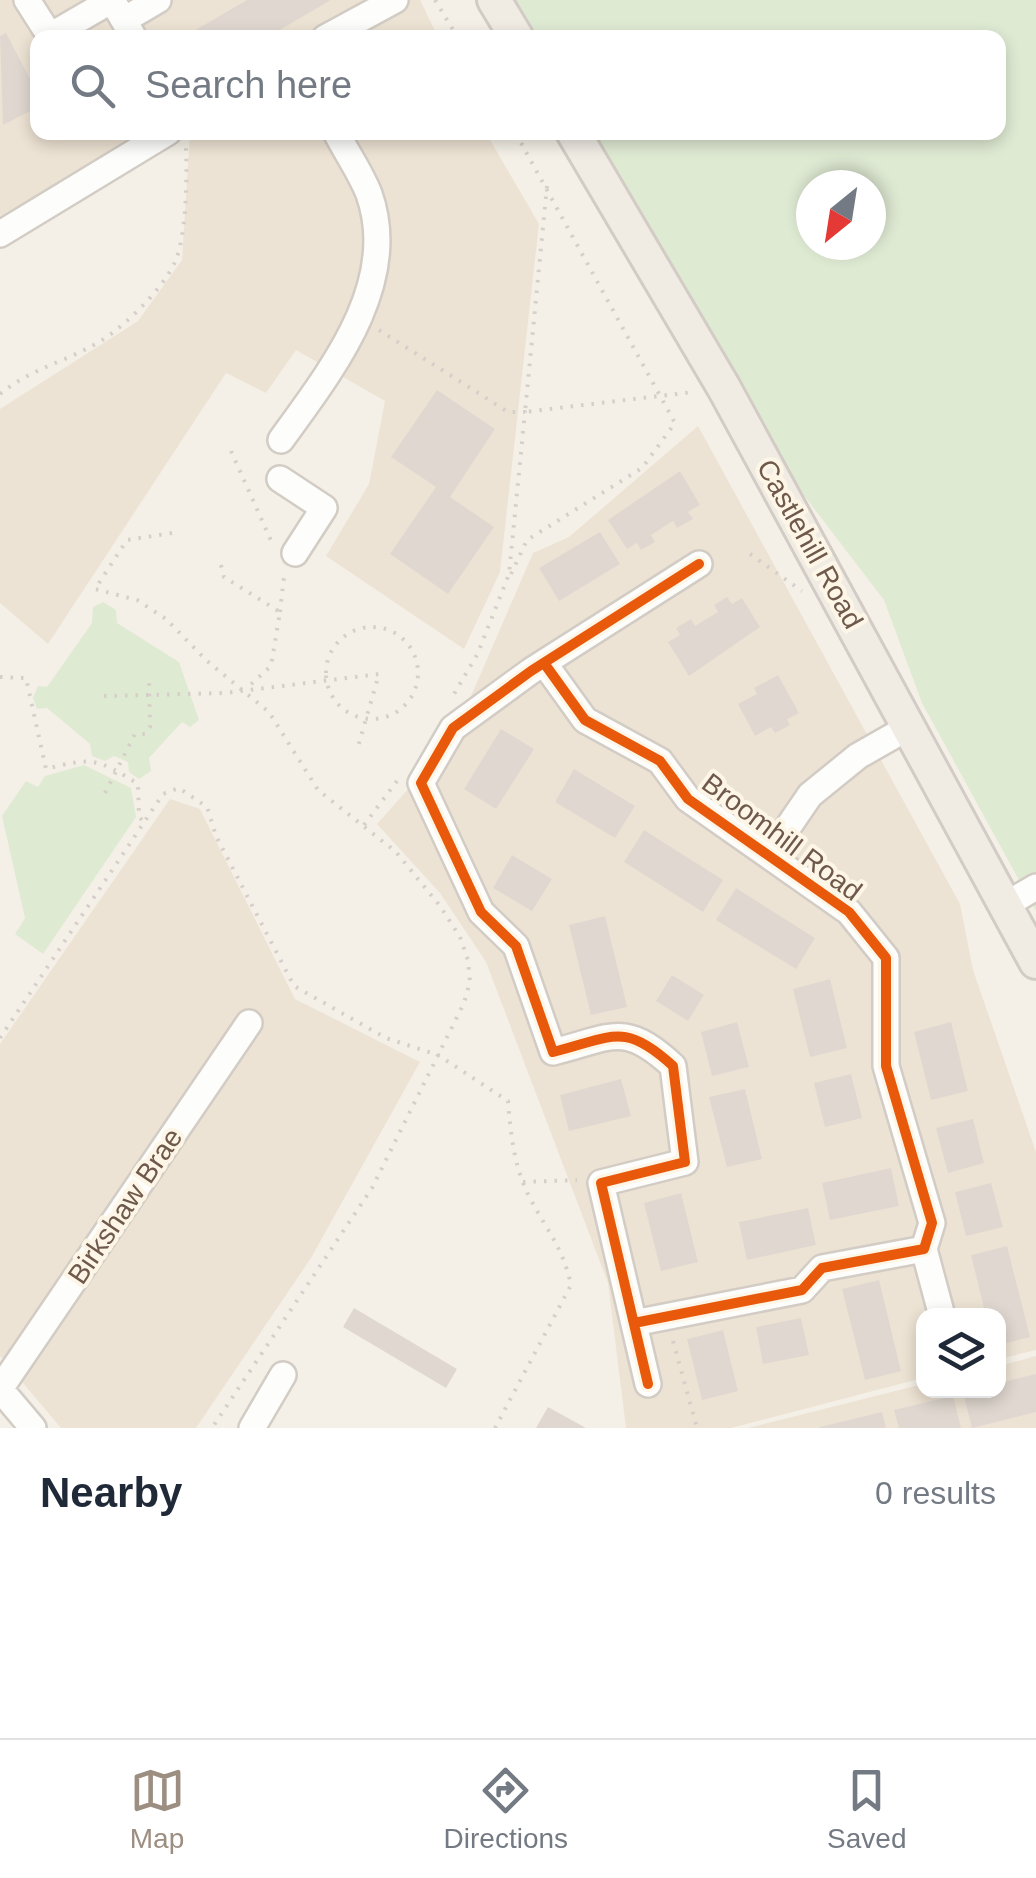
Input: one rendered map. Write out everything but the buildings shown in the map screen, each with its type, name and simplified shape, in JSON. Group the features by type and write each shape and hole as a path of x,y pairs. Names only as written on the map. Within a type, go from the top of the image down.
{"main road":[{"path":"494,0 511,30"},
{"name":"Castlehill Road","path":"578,140 724,388 1036,962"}],"street":[{"path":"27,0 46,30"},
{"path":"69,30 158,0"},
{"path":"340,30 396,0"},
{"path":"0,234 155,140"},
{"path":"281,440 334,366 367,300 377,247 369,195 340,140"},
{"path":"280,480 324,508 286,558"},
{"path":"648,1384 601,1184 685,1162 674,1066 646,1042 626,1034 553,1052 516,946 480,912 421,783 453,728 544,663 699,564"},
{"name":"Broomhill Road","path":"544,663 585,720 660,762 688,799 849,912 886,958 886,1066 932,1224 924,1248 940,1308"},
{"name":"Broomhill Road","path":"768,855 810,795 858,756 910,727"},
{"path":"1007,904 1036,886"},
{"name":"Birkshaw Brae","path":"33,1428 0,1389 250,1024"},
{"path":"634,1323 802,1290 822,1268 924,1248"},
{"path":"252,1428 283,1375"}],"path":[{"path":"435,0 453,30"},
{"path":"0,394 29,371 89,348 124,327 175,262 188,179 186,140"},
{"path":"511,574 527,540 642,468 675,423 520,140"},
{"path":"450,702 478,653 508,574 546,186"},
{"path":"358,317 508,412 724,388"},
{"path":"230,451 286,558 271,666 244,690"},
{"path":"172,533 127,540 95,589 137,600 166,619 207,662 268,712 318,790 396,852 440,906 464,947 470,982 372,1188 212,1428"},
{"path":"220,565 224,577 280,612"},
{"path":"382,628 404,640 417,662 411,698 391,715 366,720 342,708 326,680 334,646 356,630 382,628"},
{"path":"104,696 244,690 379,674 356,750"},
{"path":"0,677 26,678 46,770 87,758 116,770 138,784 140,817 144,822"},
{"path":"105,792 136,734 145,734 150,728 149,679"},
{"path":"364,825 398,780"},
{"path":"0,1038 163,794 178,788 194,796 207,807 216,836 294,986 386,1038 438,1055 508,1101 512,1151 523,1182 564,1254 571,1285 494,1428"},
{"path":"523,1182 560,1177 601,1184"},
{"path":"666,1317 697,1428"}],"shaded area":[{"path":"0,0 420,0 435,30 30,30 30,140 133,140 0,216"},
{"path":"190,140 490,140 539,224 500,572 464,649 326,556 369,484 385,401 296,350 266,393 226,373 48,644 0,603 0,409 138,321 182,260"},
{"path":"698,426 960,904 973,970 1036,1152 1036,1350 1006,1357 1006,1308 916,1308 916,1380 731,1428 626,1428 608,1283 486,962 440,893 377,824 452,740 533,553 569,537"},
{"path":"170,799 200,809 295,999 420,1062 311,1258 196,1428 61,1428 0,1356 0,1044"},
{"path":"1036,1356 1036,1428 748,1428 916,1386 916,1398 1006,1398 1006,1364"}],"green space":[{"path":"511,0 1036,0 1036,911 922,703 884,600 799,489 593,140 1006,140 1006,30 529,30"},
{"path":"103,602 116,610 117,623 179,662 199,720 190,727 182,722 149,758 151,771 139,779 129,772 128,762 114,756 105,761 92,756 90,744 47,708 37,709 33,698 38,686 47,687 92,623 93,607"},
{"path":"84,765 131,788 136,817 43,954 15,934 25,918 2,816 26,781 38,787 45,776"}],"cycle path":[{"path":"648,1384 601,1183 685,1162 673,1066 642,1043 617,1036 553,1052 516,946 481,912 421,783 453,728 531,671 699,564"},
{"path":"544,663 585,720 660,761 688,799 849,912 886,958 886,1066 932,1223 924,1249 822,1268 802,1290 634,1323"}]}
